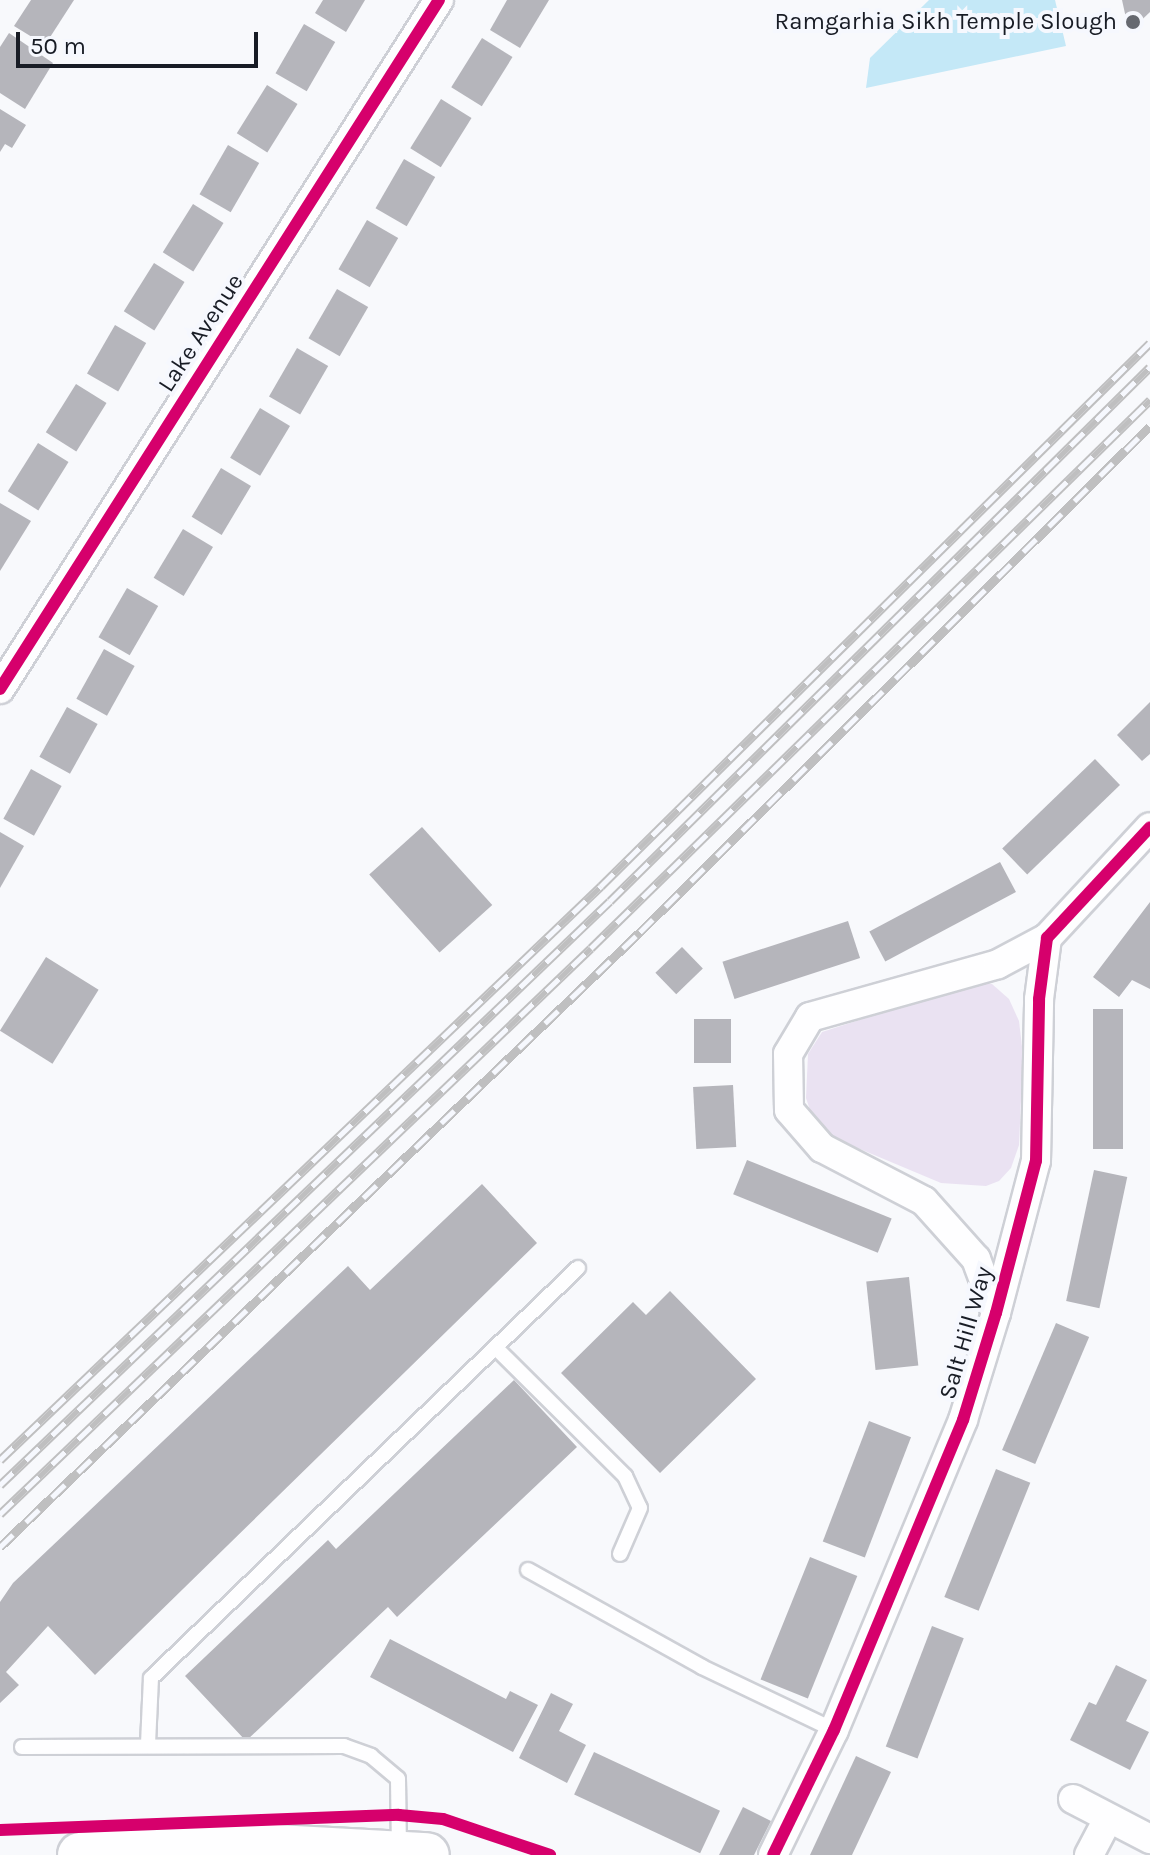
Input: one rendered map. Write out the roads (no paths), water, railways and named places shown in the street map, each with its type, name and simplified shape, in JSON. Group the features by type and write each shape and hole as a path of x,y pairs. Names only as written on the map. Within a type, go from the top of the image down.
{"main road":[{"path":"80,1855 240,1845 413,1853"}],"street":[{"name":"Lake Avenue","path":"0,689 439,0"},
{"name":"Salt Hill Way","path":"996,1313 976,1259 924,1201 822,1148 789,1110 788,1054 810,1017 998,964 1047,938 1150,827"},
{"name":"Salt Hill Way","path":"773,1855 834,1730 963,1420 996,1313 1036,1161 1039,999 1047,938"},
{"path":"1073,1799 1150,1839"},
{"path":"1089,1855 1108,1819"}],"lane":[{"path":"148,1744 151,1678 578,1268"},
{"path":"496,1348 625,1476 640,1508 620,1554"},
{"path":"528,1570 702,1667 834,1730"},
{"path":"22,1747 148,1744 344,1746 371,1756 398,1779 413,1853"}],"water":[{"path":"929,0 1055,0 1066,46 866,88 870,58"}],"railway":[{"path":"0,1460 601,886 1150,343"},
{"path":"0,1485 610,901 1150,367"},
{"path":"0,1514 591,948 1150,400"},
{"path":"0,1547 640,932 1150,426"}],"place":[{"name":"Ramgarhia Sikh Temple Slough","path":"1133,22"}]}
